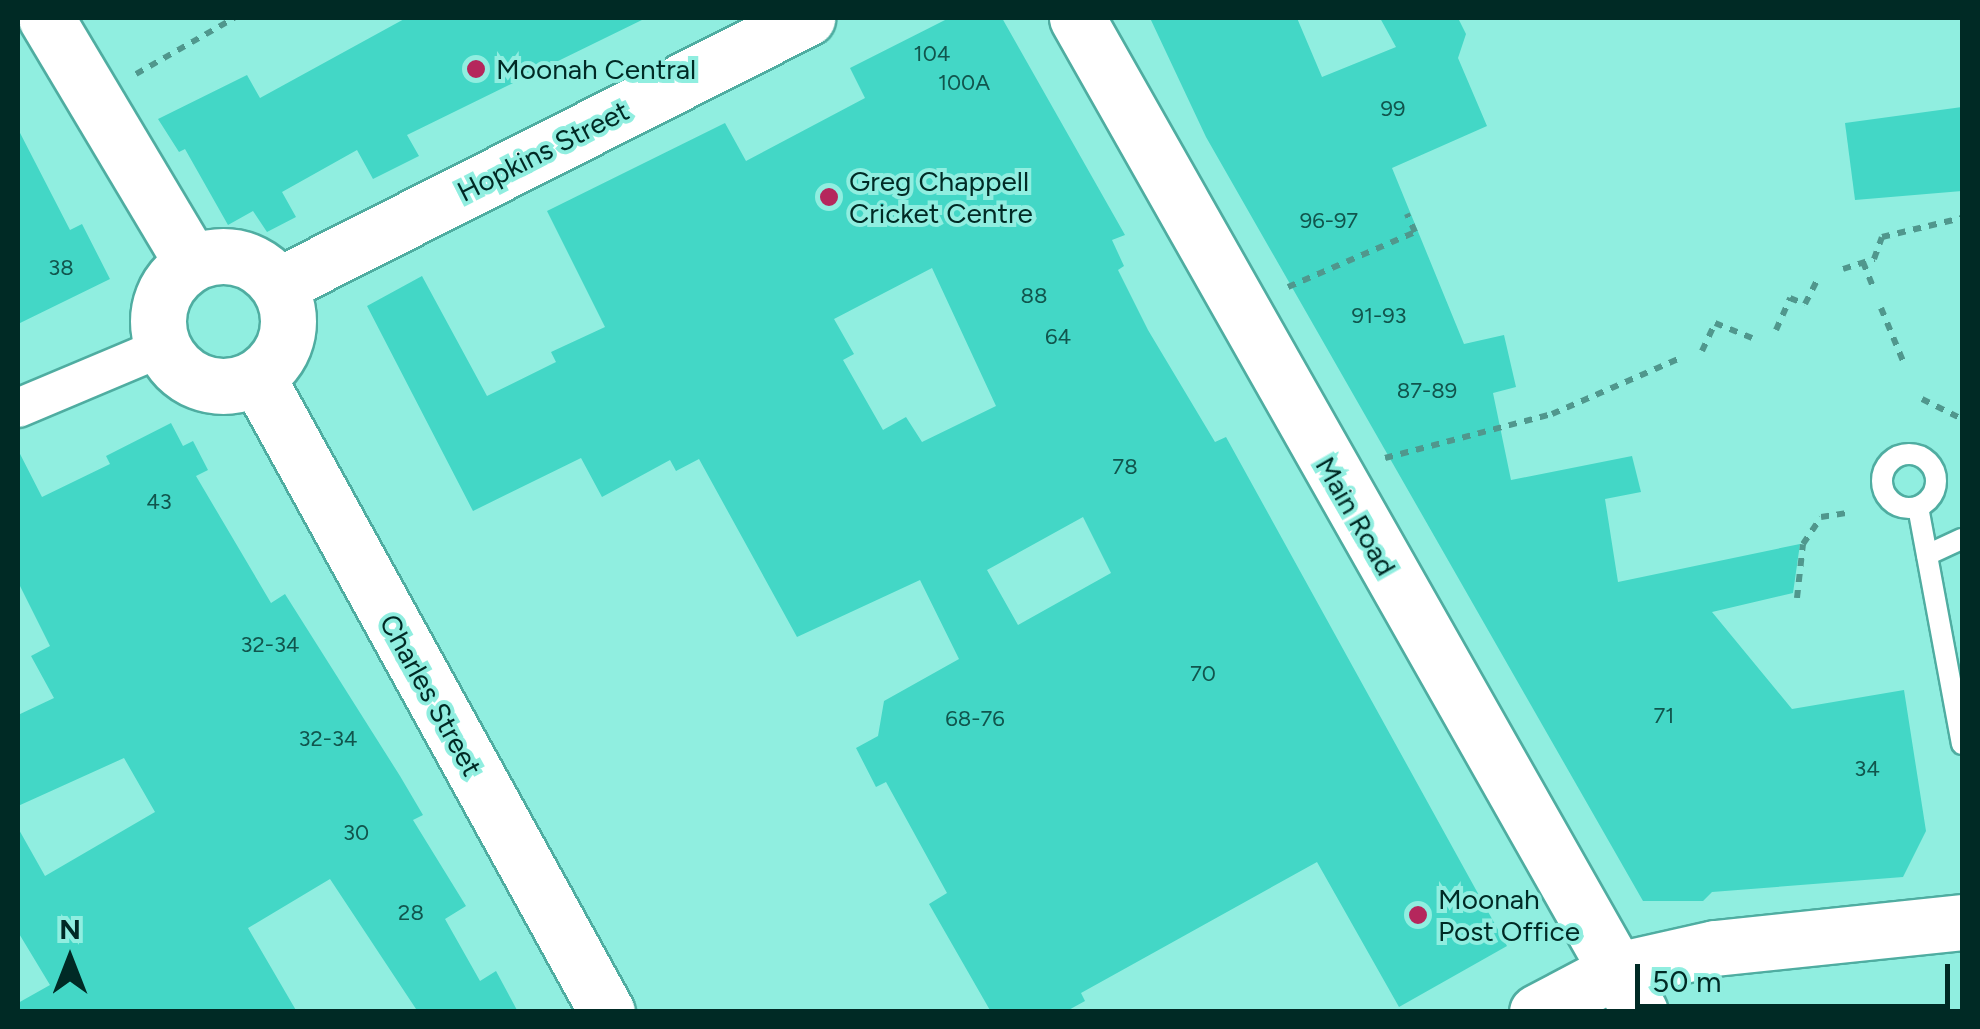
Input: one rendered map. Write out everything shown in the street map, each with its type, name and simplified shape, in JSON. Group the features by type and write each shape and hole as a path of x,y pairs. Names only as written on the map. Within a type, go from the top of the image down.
{"street":[{"path":"46,18 192,263"},
{"name":"Hopkins Street","path":"279,285 807,18"},
{"name":"Main Road","path":"1077,18 1628,991"},
{"path":"211,256 249,260 279,285 289,326 273,364 257,378 214,386 184,372 163,347 158,328 165,290 192,263 211,256"},
{"path":"18,408 163,347"},
{"name":"Charles Street","path":"257,378 607,1012"},
{"path":"1537,1012 1628,991 1715,948 1962,922"}],"lane":[{"path":"1918,507 1962,744"},
{"path":"1928,554 1962,538"}],"path":[{"path":"126,80 234,18"},
{"path":"1288,287 1415,232 1406,214"},
{"path":"1843,269 1874,259 1882,237 1962,218"},
{"path":"1863,262 1873,288"},
{"path":"1776,330 1790,298 1805,304 1818,278"},
{"path":"1881,308 1905,366"},
{"path":"1702,351 1715,323 1752,338"},
{"path":"1384,458 1552,414 1678,359"},
{"path":"1922,399 1962,419"},
{"path":"1796,598 1803,544 1821,517 1846,513"}],"building":[{"path":"406,18 646,18 407,135 419,156 373,179 357,150 282,192 296,217 267,232 253,211 228,225 185,149 179,152 158,119 247,75 260,98"},
{"path":"949,18 1002,18 1125,235 1112,240 1124,266 1118,270 1148,330 1215,442 1226,437 1507,946 1399,1007 1317,862 1081,993 1085,1001 1065,1012 991,1012 929,904 947,893 886,782 876,787 856,748 878,736 884,701 959,659 920,580 797,637 699,459 676,471 670,460 602,497 581,458 473,511 367,306 422,276 487,396 556,362 551,352 605,327 547,211 725,123 746,161 865,98 850,68","holes":["932,268 996,406 922,442 906,417 883,430 843,360 854,354 834,319","1083,517 1111,573 1018,625 987,570"]},
{"path":"1150,18 1297,18 1322,77 1396,47 1380,18 1458,18 1466,34 1458,58 1487,126 1392,168 1464,344 1504,335 1516,387 1493,393 1511,480 1632,456 1641,492 1605,499 1618,582 1800,544 1793,593 1712,612 1792,709 1904,690 1926,831 1903,877 1712,892 1703,901 1643,901 1206,137"},
{"path":"1962,107 1962,191 1855,200 1845,123"},
{"path":"18,129 70,230 82,224 110,279 18,324"},
{"path":"171,423 183,446 193,441 208,470 196,476 271,603 285,594 423,815 413,820 466,906 445,919 480,981 496,971 518,1012 418,1012 330,879 248,928 297,1012 18,1012 18,1003 50,985 18,932 18,828 45,876 155,812 124,758 18,806 18,715 54,698 31,656 50,646 18,582 18,450 42,497 110,464 106,456"}],"place":[{"name":"Moonah Central","path":"476,69"},
{"name":"Greg Chappell Cricket Centre","path":"829,197"},
{"name":"Moonah Post Office","path":"1418,915"}]}
